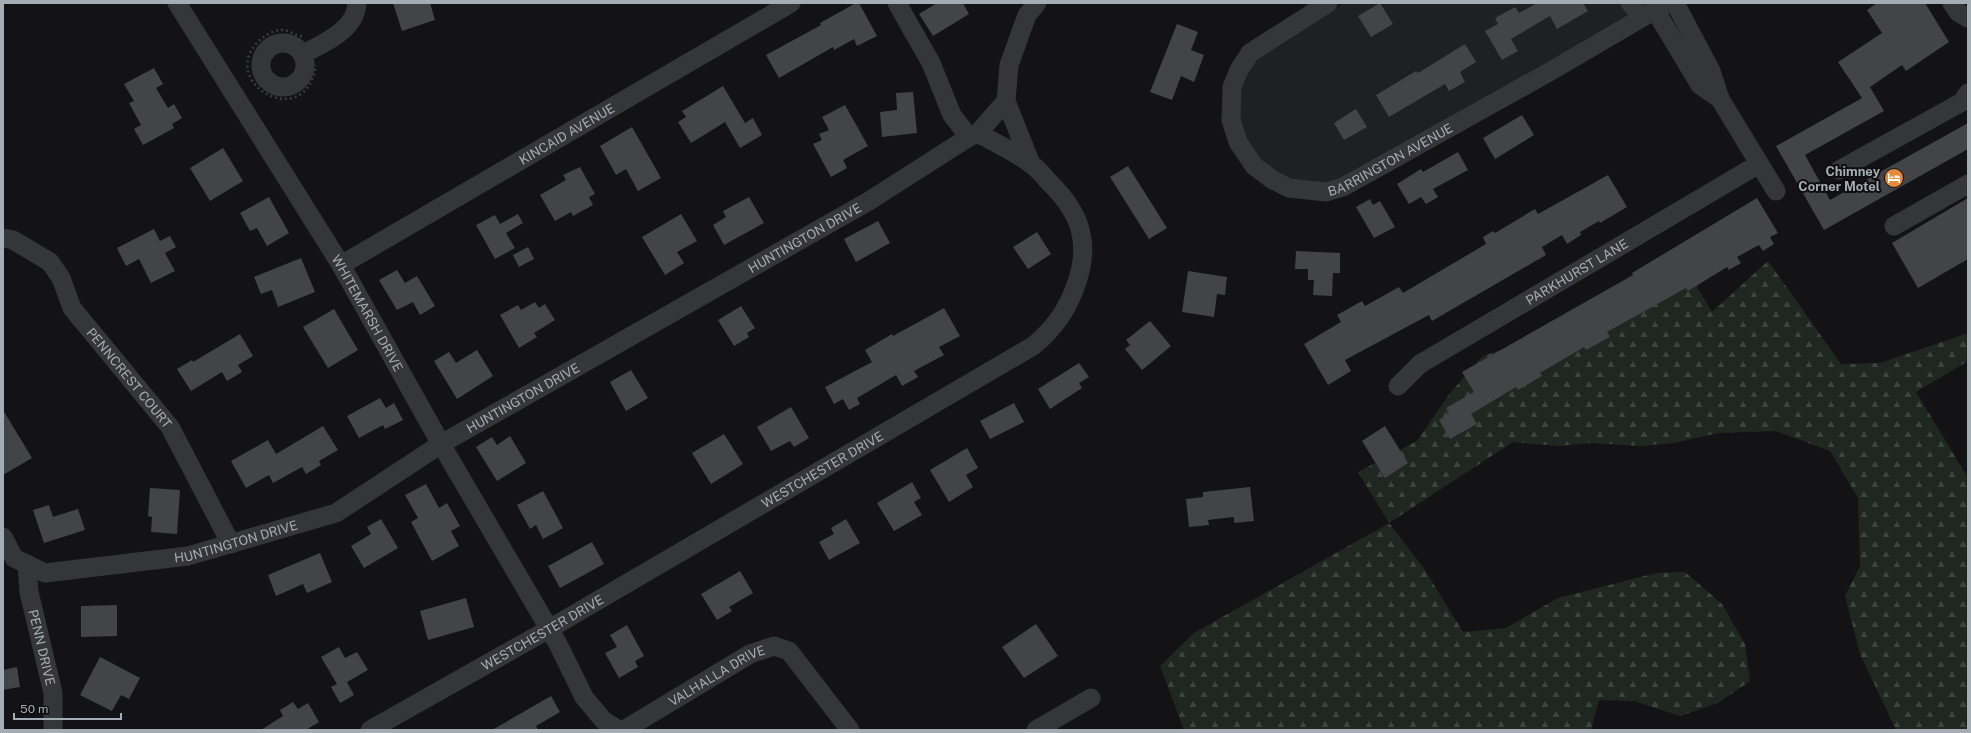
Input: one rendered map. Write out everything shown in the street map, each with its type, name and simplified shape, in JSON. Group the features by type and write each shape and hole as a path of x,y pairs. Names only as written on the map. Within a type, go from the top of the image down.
{"street":[{"name":"WHITEMARSH DRIVE","path":"177,3 341,265 441,444 549,629"},
{"path":"303,54 330,40 351,22 357,3"},
{"name":"KINCAID AVENUE","path":"341,265 791,3"},
{"name":"WESTCHESTER DRIVE","path":"370,730 549,629 1033,346 1045,336 1070,304 1082,268 1082,239 1078,220 1065,197 1031,164 974,135 952,115 931,63 897,3"},
{"path":"1031,164 1006,101 1009,65 1027,15 1037,3"},
{"name":"BARRINGTON AVENUE","path":"1328,3 1250,52 1239,70 1232,88 1231,120 1238,142 1254,166 1273,180 1289,188 1326,192 1343,187 1551,71 1648,8"},
{"path":"1675,3 1712,71 1720,100 1776,191"},
{"path":"1952,3 1958,12 1968,18"},
{"path":"1648,8 1700,85 1720,100"},
{"path":"1840,170 1962,102 1968,93"},
{"name":"HUNTINGTON DRIVE","path":"27,564 45,573 188,556 336,513 441,444 869,201 974,135 1006,101"},
{"name":"PARKHURST LANE","path":"1398,386 1420,364 1759,164"},
{"path":"1894,226 1968,184"},
{"name":"PENNCREST COURT","path":"3,238 13,240 50,262 60,278 72,308 170,427 231,544"},
{"path":"3,537 14,558 27,564"},
{"name":"PENN DRIVE","path":"27,564 29,592 53,693 54,730"},
{"path":"549,629 584,697 603,720 620,730"},
{"name":"VALHALLA DRIVE","path":"624,730 750,654 774,646 789,651 850,730"},
{"path":"1036,730 1091,698"}],"shaded area":[{"path":"1344,3 1620,3 1630,14 1547,64 1340,179 1324,183 1290,180 1259,160 1245,138 1239,119 1239,90 1255,59"}],"green space":[{"path":"1679,257 1712,312 1768,261 1841,364 1880,363 1968,333 1968,361 1916,392 1968,478 1968,730 1896,730 1860,654 1845,596 1860,566 1858,498 1830,451 1776,431 1718,433 1673,443 1641,446 1591,443 1558,446 1513,442 1389,523 1358,472 1417,441 1450,393 1483,356 1543,336"},
{"path":"1389,523 1423,567 1463,632 1506,628 1558,598 1656,573 1685,572 1722,604 1745,644 1750,681 1718,703 1680,716 1634,701 1599,700 1591,730 1184,730 1160,666 1194,633"}],"building":[{"path":"393,3 430,3 435,20 402,31"},
{"path":"856,3 859,3 877,36 857,46 854,39 834,50 833,47 779,78 766,55 821,25 820,23"},
{"path":"937,3 963,3 969,14 933,36 919,14"},
{"path":"1380,3 1393,24 1371,37 1358,16"},
{"path":"1537,3 1583,3 1588,11 1557,29 1550,16 1511,39 1518,51 1502,60 1485,31 1498,24 1495,18 1515,7 1519,13"},
{"path":"1877,3 1925,3 1949,42 1906,71 1902,65 1870,87 1884,111 1805,155 1830,200 1968,123 1968,149 1824,230 1776,146 1862,98 1838,62 1882,33 1867,10"},
{"path":"1177,24 1198,32 1191,50 1204,55 1194,82 1181,76 1172,100 1150,92"},
{"path":"1465,44 1476,62 1460,72 1465,82 1449,91 1445,84 1389,117 1376,95 1416,71 1418,73"},
{"path":"154,68 163,84 156,88 168,108 174,104 182,118 172,124 174,128 143,145 134,129 141,125 129,103 134,101 124,84"},
{"path":"723,86 745,123 753,118 762,135 740,148 725,122 691,143 678,122 686,117 682,111"},
{"path":"913,92 917,133 882,137 880,112 897,110 896,93"},
{"path":"845,105 868,146 843,160 847,168 831,177 813,144 822,140 819,134 829,130 822,117"},
{"path":"1356,109 1367,127 1344,140 1334,123"},
{"path":"1522,115 1534,135 1495,159 1483,138"},
{"path":"632,127 661,178 638,191 626,169 616,175 600,146"},
{"path":"223,148 243,181 210,201 190,168"},
{"path":"1458,152 1468,170 1433,189 1438,197 1426,204 1421,197 1409,204 1397,184 1421,169 1423,172"},
{"path":"1128,166 1167,228 1149,239 1110,177"},
{"path":"580,167 595,194 589,197 593,205 573,216 571,212 555,221 540,195 566,180 563,175"},
{"path":"1608,175 1627,207 1600,223 1599,221 1580,232 1581,235 1567,244 1562,235 1542,247 1546,255 1432,321 1429,315 1345,360 1351,371 1328,385 1304,344 1341,322 1337,315 1362,301 1365,306 1399,287 1403,293 1486,244 1483,237 1493,231 1495,233 1535,209 1538,214"},
{"path":"269,197 289,233 267,246 257,228 250,231 240,213"},
{"path":"749,197 764,223 724,245 713,225 726,217 723,211"},
{"path":"1757,198 1778,233 1770,237 1774,244 1763,251 1759,245 1737,257 1741,263 1729,270 1727,267 1688,291 1686,288 1607,332 1610,337 1586,350 1584,347 1540,373 1542,376 1518,390 1516,387 1471,414 1477,424 1450,439 1439,420 1449,414 1446,408 1474,392 1462,372 1633,275 1632,273"},
{"path":"1968,198 1968,259 1918,288 1892,243"},
{"path":"1370,199 1373,205 1380,201 1395,227 1374,238 1356,207"},
{"path":"518,214 523,223 506,233 515,248 495,259 476,225 495,215 500,224"},
{"path":"681,214 697,241 677,252 684,263 665,275 642,237"},
{"path":"878,221 890,243 856,262 844,239"},
{"path":"154,229 160,241 170,236 176,247 165,253 175,271 151,283 139,259 126,266 117,248"},
{"path":"1037,232 1051,254 1028,269 1013,247"},
{"path":"528,247 534,259 519,267 513,255"},
{"path":"1296,251 1340,253 1340,273 1333,273 1332,296 1313,295 1314,280 1308,280 1308,269 1295,269"},
{"path":"301,258 315,292 278,307 272,290 261,294 254,277"},
{"path":"397,270 405,283 417,276 435,306 420,315 413,302 397,310 379,280"},
{"path":"1188,271 1227,277 1225,295 1217,294 1214,317 1182,312"},
{"path":"535,302 539,308 545,304 555,320 534,333 537,337 519,348 500,315 518,305 521,310"},
{"path":"741,306 755,328 747,333 749,337 734,346 718,320"},
{"path":"944,308 960,336 939,347 944,355 914,371 918,377 902,386 896,375 857,398 860,404 849,410 843,399 834,404 825,387 872,362 865,350 892,334 893,336"},
{"path":"334,309 358,350 328,368 303,327"},
{"path":"1150,321 1171,346 1142,370 1125,349 1130,345 1126,340"},
{"path":"240,334 253,356 238,365 242,372 227,381 222,372 191,391 177,369 192,360 193,362"},
{"path":"477,350 493,376 457,399 434,361 449,352 456,363"},
{"path":"1079,363 1089,377 1079,383 1082,388 1050,409 1038,389"},
{"path":"631,370 648,398 626,411 610,382"},
{"path":"380,398 386,408 394,403 403,420 385,429 383,425 359,438 347,416"},
{"path":"1014,403 1024,422 990,439 980,421"},
{"path":"791,407 809,438 794,447 790,441 771,451 757,427"},
{"path":"3,410 32,458 3,475"},
{"path":"323,426 338,450 319,461 321,465 306,474 302,467 273,483 269,475 246,488 231,461 268,440 276,454"},
{"path":"1385,426 1408,463 1385,478 1362,441"},
{"path":"724,434 743,464 711,484 692,453"},
{"path":"510,436 526,463 497,481 476,447 492,437 497,445"},
{"path":"967,448 978,468 966,475 973,487 949,502 930,470"},
{"path":"912,482 921,498 914,502 922,515 894,531 877,503"},
{"path":"426,484 439,508 447,503 460,526 451,531 459,546 432,561 411,522 418,518 405,495"},
{"path":"1250,487 1254,521 1234,523 1234,517 1208,520 1209,525 1189,527 1186,499 1203,497 1203,492"},
{"path":"150,488 180,490 177,534 151,532 152,517 148,516"},
{"path":"543,491 563,528 543,539 536,525 530,529 517,505"},
{"path":"49,505 53,517 78,509 85,530 44,543 33,510"},
{"path":"381,519 398,548 364,568 351,546 371,534 367,527"},
{"path":"846,519 860,543 829,560 819,542 834,534 831,528"},
{"path":"592,542 604,564 560,588 548,566"},
{"path":"320,553 332,582 307,593 303,584 276,596 268,575"},
{"path":"740,571 753,593 729,607 732,611 717,620 701,594"},
{"path":"466,598 474,627 428,640 420,611"},
{"path":"117,605 117,636 81,637 81,606"},
{"path":"1036,624 1058,656 1024,678 1002,647"},
{"path":"627,625 644,656 635,661 638,667 619,678 605,653 617,647 610,635"},
{"path":"339,647 345,658 357,652 368,670 347,682 354,695 340,703 331,687 337,684 321,657"},
{"path":"100,657 140,678 129,699 121,695 112,711 80,695"},
{"path":"17,667 20,687 3,690 3,670"},
{"path":"551,696 560,712 536,726 538,730 492,730"},
{"path":"293,702 298,709 308,703 319,722 306,730 261,730 283,716 280,710"}],"place":[{"name":"Chimney Corner Motel","path":"1894,178"}]}
